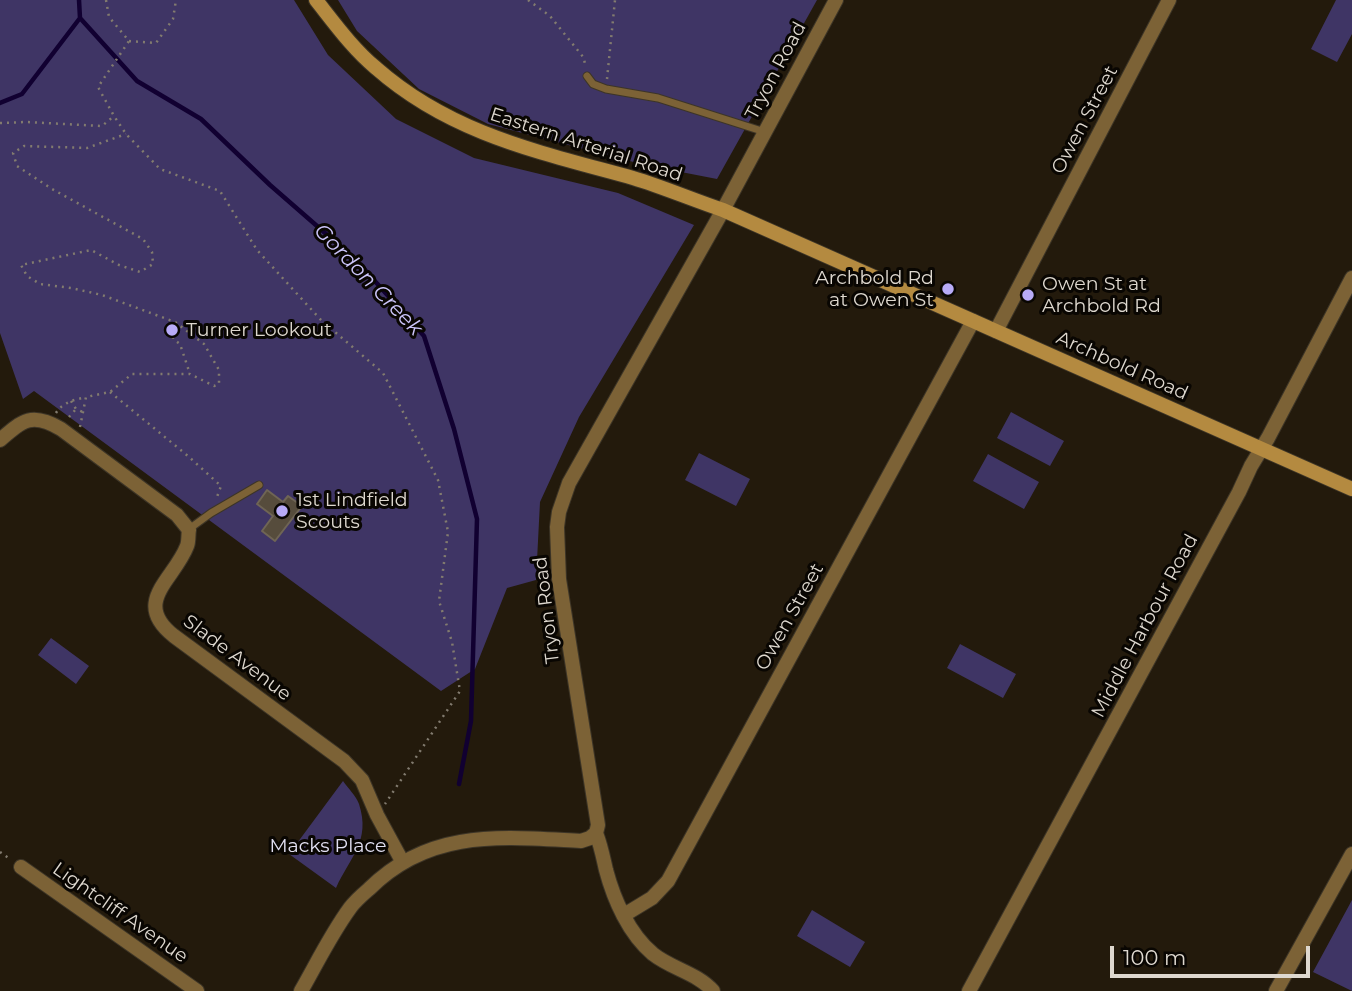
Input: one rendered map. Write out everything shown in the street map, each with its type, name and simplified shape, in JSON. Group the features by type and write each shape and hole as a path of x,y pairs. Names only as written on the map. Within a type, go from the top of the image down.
{"main road":[{"name":"Eastern Arterial Road","path":"316,0 355,48 376,68 428,106 460,123 498,140 636,179 723,210"},
{"name":"Archbold Road","path":"723,210 1352,489"}],"street":[{"name":"Tryon Road","path":"713,991 705,983 666,964 654,955 639,939 611,888 596,833 598,825 559,579 557,527 569,483 723,210 836,0"},
{"name":"Owen Street","path":"996,331 1169,0"},
{"name":"Middle Harbour Road","path":"969,991 1352,278"},
{"name":"Owen Street","path":"624,915 652,898 668,881 973,321"},
{"path":"0,440 18,425 29,420 40,419 55,426 177,515 189,530"},
{"name":"Slade Avenue","path":"189,530 183,555 161,586 156,598 158,618 174,636 344,761 362,780 402,861"},
{"path":"301,991 352,905 377,880 402,861 425,851 476,838 581,841 596,833"},
{"path":"1276,991 1352,854"},
{"name":"Lightcliff Avenue","path":"21,867 197,991"}],"lane":[{"path":"586,76 593,84 606,89 658,98 766,132"},
{"path":"189,530 211,513 258,485"}],"path":[{"path":"106,0 109,17 129,41 156,43 173,19 176,0"},
{"path":"528,0 550,16 584,58 586,76"},
{"path":"606,89 615,0"},
{"path":"129,41 98,87 126,134 160,169 220,191 257,250 321,320 383,373 438,480 448,532 439,601 452,642 460,691 377,815"},
{"path":"0,123 102,126 114,116"},
{"path":"55,426 60,407 71,401 110,391 132,374 190,374 214,386 219,384 219,370 204,344 175,322 102,295 40,284 27,276 21,265 91,250 119,265 140,272 153,264 152,252 142,239 52,189 17,166 13,153 24,146 87,148 126,134"},
{"path":"172,330 173,339 180,344 190,374"},
{"path":"110,391 220,486 211,513"},
{"path":"73,439 81,427 86,397"},
{"path":"71,401 76,409 83,412"}],"green space":[{"path":"0,0 294,0 328,55 396,119 474,158 618,193 694,225 579,417 540,502 536,580 507,588 475,669 441,691 34,391 23,399 0,333"},
{"path":"338,0 817,0 717,179 645,165 488,124 419,89 357,31"},
{"path":"1336,0 1352,0 1352,34 1337,62 1311,49"},
{"path":"1011,412 1064,441 1050,466 997,438"},
{"path":"699,453 750,479 736,506 685,480"},
{"path":"988,454 1039,482 1024,509 973,481"},
{"path":"51,638 89,666 76,684 38,655"},
{"path":"960,644 1016,674 1003,698 947,668"},
{"name":"Macks Place","path":"343,781 359,804 362,828 361,839 336,888 289,854"},
{"path":"1352,900 1352,991 1313,972"},
{"path":"812,910 865,942 850,967 797,936"}],"building":[{"name":"1st Lindfield Scouts","path":"267,490 283,502 288,496 302,506 275,541 262,531 273,516 257,504"}],"waterway":[{"name":"Gordon Creek","path":"79,0 80,18 137,81 201,119 270,185 356,260 424,336 454,429 477,519 471,721 459,784"},
{"path":"0,103 22,94 80,18"}],"place":[{"name":"Archbold Rd at Owen St","path":"948,289"},
{"name":"Owen St at Archbold Rd","path":"1028,295"},
{"name":"Turner Lookout","path":"172,330"},
{"name":"1st Lindfield Scouts","path":"282,511"}]}
